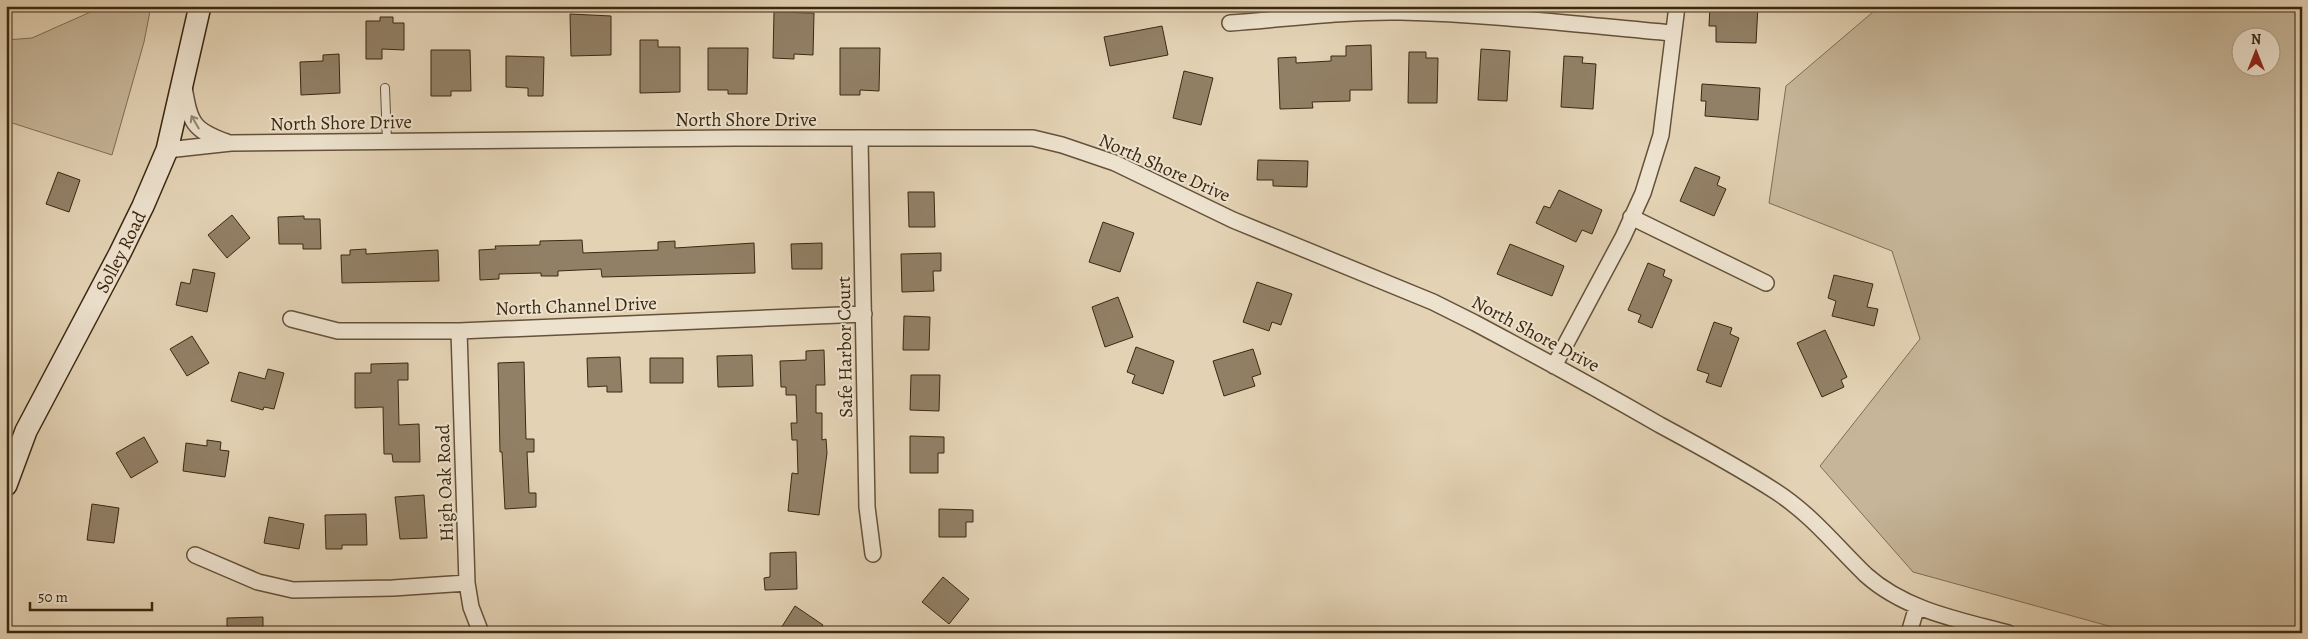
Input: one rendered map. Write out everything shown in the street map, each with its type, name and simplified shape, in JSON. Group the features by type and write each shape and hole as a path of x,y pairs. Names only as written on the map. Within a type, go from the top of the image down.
{"main road":[{"name":"Solley Road","path":"6,486 26,431 119,255 167,150 200,6"}],"street":[{"path":"1554,366 1643,193 1661,136 1672,33 1677,6"},
{"path":"1230,23 1399,12 1489,17 1672,33"},
{"path":"183,81 187,104 199,129 206,135 231,143"},
{"name":"North Shore Drive","path":"167,150 231,143 387,141 1033,138 1062,145 1115,163 1233,220 1433,302 1554,366 1776,491 1804,512 1867,575 1888,591 1917,606 1948,618 2008,633"},
{"name":"Safe Harbor Court","path":"860,139 867,507 873,554"},
{"path":"1631,217 1766,283"},
{"name":"North Channel Drive","path":"290,319 338,330 459,330 864,314"},
{"name":"High Oak Road","path":"459,330 467,583 471,607 481,633"},
{"path":"196,555 258,582 293,590 393,588 467,583"},
{"path":"1909,633 1917,606"}],"lane":[{"path":"385,88 387,141"}],"shaded area":[{"path":"104,6 151,6 144,42 112,155 6,121 6,40 32,38"},
{"path":"1880,6 2302,6 2302,633 2134,633 1913,572 1820,466 1920,339 1892,251 1769,203 1786,86"}],"building":[{"path":"1710,6 1758,6 1756,43 1716,42 1716,26 1709,26"},
{"path":"774,12 814,13 813,55 794,54 794,59 773,58"},
{"path":"570,14 611,16 611,55 571,56"},
{"path":"380,17 393,17 393,23 404,23 404,50 382,49 382,59 366,59 366,21 380,21"},
{"path":"1162,26 1168,55 1110,66 1104,37"},
{"path":"640,40 658,40 658,47 680,47 680,92 640,93"},
{"path":"1371,45 1372,90 1350,90 1350,101 1312,102 1313,108 1280,109 1278,58 1296,57 1296,63 1331,61 1331,56 1346,56 1346,46"},
{"path":"708,48 748,48 747,94 728,94 728,90 708,90"},
{"path":"840,48 880,48 879,91 860,90 860,95 840,95"},
{"path":"1481,49 1510,51 1507,101 1478,100"},
{"path":"431,50 470,50 471,91 451,91 451,96 431,96"},
{"path":"1409,52 1426,52 1426,58 1438,58 1437,103 1408,103"},
{"path":"339,54 340,93 301,95 300,62 323,61 323,55"},
{"path":"506,56 544,57 543,96 528,96 528,88 506,87"},
{"path":"1564,56 1583,57 1582,63 1596,64 1593,109 1561,107"},
{"path":"1184,71 1213,78 1201,125 1173,118"},
{"path":"1702,84 1760,88 1758,120 1705,116 1706,101 1701,101"},
{"path":"1258,160 1308,161 1307,187 1273,186 1273,180 1257,180"},
{"path":"1695,167 1720,177 1717,185 1726,189 1714,216 1680,201"},
{"path":"58,172 80,180 69,212 46,204"},
{"path":"1559,190 1602,210 1592,234 1582,230 1576,242 1536,223 1544,206 1550,208"},
{"path":"908,192 934,192 935,227 909,227"},
{"path":"232,215 250,238 227,258 208,235"},
{"path":"304,216 304,219 320,219 321,249 303,249 303,244 279,244 278,217"},
{"path":"1103,222 1134,233 1120,272 1089,262"},
{"path":"582,240 583,253 658,250 658,242 675,241 675,248 754,243 755,273 602,277 601,269 558,271 558,276 541,276 541,273 499,274 499,279 480,280 479,250 496,249 495,246 540,245 540,241"},
{"path":"822,243 822,269 792,269 791,244"},
{"path":"1510,244 1564,266 1552,296 1497,274"},
{"path":"366,249 366,254 438,250 439,281 342,283 341,255 350,255 350,250"},
{"path":"941,253 941,271 933,271 934,291 902,292 901,254"},
{"path":"1648,263 1665,270 1663,276 1672,280 1652,328 1638,322 1641,315 1628,310"},
{"path":"193,269 215,273 207,312 176,305 181,282 190,284"},
{"path":"1834,275 1873,284 1867,307 1878,309 1874,326 1832,316 1836,301 1828,298"},
{"path":"1257,282 1292,294 1281,325 1272,322 1269,331 1243,322"},
{"path":"1118,297 1133,337 1105,347 1092,307"},
{"path":"904,316 930,317 929,350 903,350"},
{"path":"1714,322 1732,328 1730,334 1739,338 1721,387 1706,382 1709,374 1697,370"},
{"path":"1825,330 1847,377 1841,380 1844,387 1822,397 1797,343"},
{"path":"192,336 209,363 187,376 170,349"},
{"path":"1136,347 1174,361 1163,394 1132,383 1135,375 1127,372"},
{"path":"1253,349 1261,374 1252,377 1255,386 1224,396 1213,361"},
{"path":"824,350 825,385 816,385 816,413 822,413 822,440 826,439 827,453 819,515 788,511 792,473 798,474 797,440 792,440 791,423 797,423 796,395 786,395 786,387 781,387 780,361 806,360 806,351"},
{"path":"752,355 753,386 718,387 717,356"},
{"path":"620,357 622,392 607,392 607,386 588,387 587,358"},
{"path":"650,358 683,358 683,383 650,383"},
{"path":"524,362 526,439 534,439 534,452 527,452 529,493 536,493 536,507 505,509 502,452 500,452 498,363"},
{"path":"408,363 408,380 398,380 399,425 419,424 420,462 393,462 392,454 384,454 383,407 355,408 355,373 371,373 371,364"},
{"path":"268,369 284,373 274,409 264,407 263,410 231,401 239,372 265,379"},
{"path":"911,375 940,375 939,411 910,410"},
{"path":"910,436 944,437 944,453 938,453 938,473 910,473"},
{"path":"144,437 158,462 131,478 116,453"},
{"path":"207,440 221,442 220,450 229,451 225,477 183,471 186,443 207,446"},
{"path":"424,495 427,538 400,539 395,497"},
{"path":"92,504 119,508 114,543 87,540"},
{"path":"939,509 973,510 973,522 966,522 966,537 939,537"},
{"path":"366,514 367,545 342,545 342,549 326,549 325,515"},
{"path":"269,517 304,524 299,549 264,543"},
{"path":"796,552 797,589 765,590 764,578 770,577 770,553"},
{"path":"943,577 969,599 949,624 922,602"},
{"path":"795,606 823,625 818,633 788,633 781,628"},
{"path":"263,617 263,633 227,633 227,618"}]}
